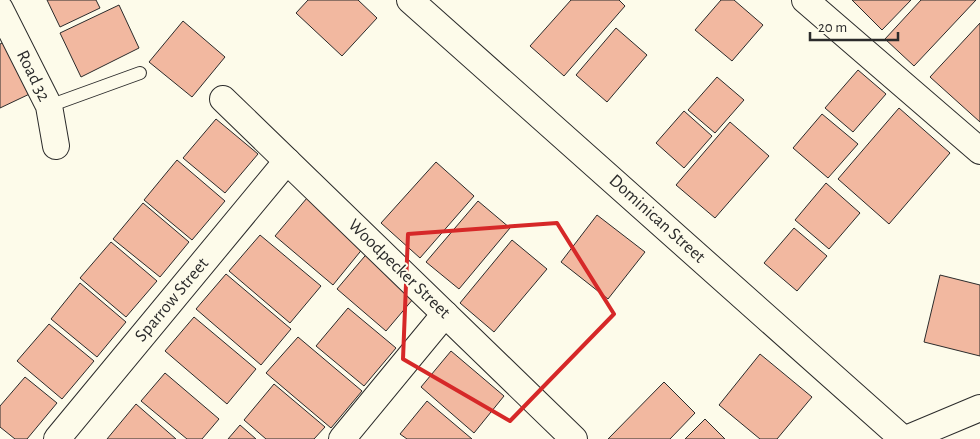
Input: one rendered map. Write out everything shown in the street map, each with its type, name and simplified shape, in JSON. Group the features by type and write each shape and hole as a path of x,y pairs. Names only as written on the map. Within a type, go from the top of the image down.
{"street":[{"name":"Dominican Street","path":"410,0 903,439"},
{"path":"805,0 980,151"},
{"name":"Road 32","path":"0,9 49,106 56,146"},
{"name":"Woodpecker Street","path":"223,99 574,439"},
{"name":"Sparrow Street","path":"57,439 287,161"},
{"path":"342,439 445,314"},
{"path":"906,439 980,408"}],"lane":[{"path":"49,106 140,73"}],"highlighted area":[{"path":"557,223 614,314 510,421 403,359 408,234"}],"building":[{"path":"47,0 96,0 100,8 60,27"},
{"path":"308,0 358,0 377,18 342,56 296,13"},
{"path":"571,0 619,0 625,6 564,76 530,46"},
{"path":"721,0 734,0 763,25 732,61 695,30"},
{"path":"852,0 911,0 882,30"},
{"path":"921,0 976,0 914,66 885,39"},
{"path":"119,5 139,48 81,77 60,33"},
{"path":"183,21 225,57 192,97 149,62"},
{"path":"980,23 980,122 930,77"},
{"path":"616,28 647,55 607,102 576,75"},
{"path":"13,38 38,90 0,108 0,44"},
{"path":"858,70 886,94 853,132 825,108"},
{"path":"717,77 744,100 715,133 688,110"},
{"path":"899,108 950,153 889,224 838,179"},
{"path":"684,111 712,136 684,168 656,143"},
{"path":"822,114 858,144 828,178 793,148"},
{"path":"216,119 258,154 225,193 183,158"},
{"path":"730,122 769,156 715,218 676,185"},
{"path":"177,160 225,201 192,240 144,200"},
{"path":"436,162 474,196 420,258 381,223"},
{"path":"826,183 860,213 829,249 795,220"},
{"path":"307,198 364,247 333,285 275,236"},
{"path":"478,201 510,228 459,289 426,262"},
{"path":"143,203 189,242 160,277 113,239"},
{"path":"597,215 645,252 608,299 561,262"},
{"path":"794,228 827,256 797,291 764,263"},
{"path":"260,235 321,286 290,323 229,271"},
{"path":"512,240 547,269 494,332 460,303"},
{"path":"111,242 157,281 126,317 80,278"},
{"path":"370,250 419,292 386,331 337,289"},
{"path":"226,274 291,329 261,365 196,309"},
{"path":"940,275 980,285 980,356 924,342"},
{"path":"80,283 126,322 97,357 51,319"},
{"path":"348,308 396,348 364,386 316,346"},
{"path":"194,317 256,369 227,404 165,351"},
{"path":"49,324 94,361 62,399 17,361"},
{"path":"298,337 362,391 331,428 266,373"},
{"path":"451,351 504,396 474,433 421,387"},
{"path":"760,354 812,397 777,439 760,439 719,405"},
{"path":"165,373 219,419 202,439 187,439 141,401"},
{"path":"25,377 57,403 27,439 15,439 0,427 0,406"},
{"path":"664,382 695,413 670,439 608,439"},
{"path":"274,384 325,427 314,439 266,439 244,420"},
{"path":"427,401 472,439 407,439 400,434"},
{"path":"136,404 176,439 107,439"},
{"path":"705,419 725,439 685,439"},
{"path":"240,425 256,439 228,439"}]}
